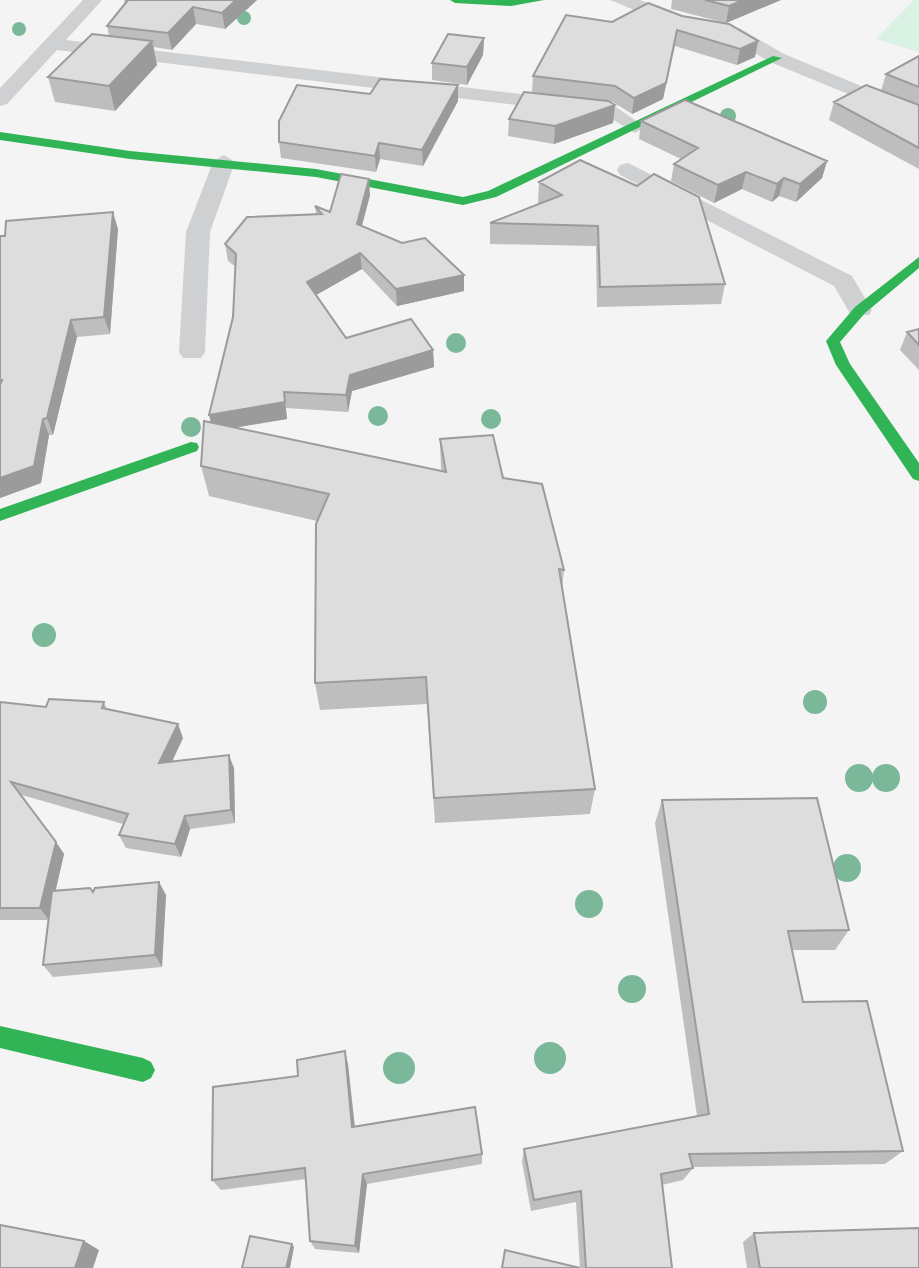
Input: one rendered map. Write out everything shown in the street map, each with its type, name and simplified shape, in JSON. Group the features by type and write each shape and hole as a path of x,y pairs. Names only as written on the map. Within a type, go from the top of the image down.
{"street":[{"path":"0,100 93,0"},
{"path":"455,0 511,3 539,0"},
{"path":"619,0 650,3 687,25 732,32 777,58 919,117"},
{"path":"54,44 613,111 635,127"},
{"path":"0,136 130,155 316,173 463,201 492,194 777,58"},
{"path":"192,352 198,232 224,162"},
{"path":"628,170 843,281 860,310"},
{"path":"919,261 860,310 833,341 843,365 919,475"},
{"path":"0,515 191,447"},
{"path":"0,1037 143,1070"}],"green space":[{"path":"914,0 919,0 919,52 876,39"}],"building":[{"path":"128,0 236,0 222,13 193,7 168,33 107,26"},
{"path":"705,0 743,0 729,6"},
{"path":"648,3 682,16 729,24 758,41 740,49 677,30 666,83 634,98 615,86 533,76 566,15 612,22"},
{"path":"92,34 152,41 109,86 48,77"},
{"path":"448,34 484,38 467,67 432,63"},
{"path":"919,56 919,87 886,74"},
{"path":"380,79 458,85 422,150 379,143 375,156 279,142 279,121 297,85 370,94"},
{"path":"866,85 919,105 919,148 834,102"},
{"path":"524,92 608,101 615,105 555,126 509,119"},
{"path":"685,100 827,161 800,184 784,178 777,184 746,172 718,185 674,164 698,148 641,121"},
{"path":"580,160 637,186 654,174 699,197 725,284 600,287 598,226 490,223 562,195 539,182"},
{"path":"341,174 369,179 357,224 402,243 425,238 464,275 396,289 360,253 307,282 346,338 411,319 433,350 350,375 346,395 284,392 285,402 209,415 233,317 236,254 225,244 247,217 322,214 315,206 330,212"},
{"path":"113,212 104,317 71,320 47,418 43,419 34,466 0,478 0,236 5,236 6,221"},
{"path":"919,329 919,345 907,332"},
{"path":"204,421 446,472 440,439 493,435 503,478 542,484 564,570 559,569 595,789 434,798 426,677 315,683 316,524 329,494 201,466"},
{"path":"49,699 104,702 102,708 178,724 159,763 229,755 231,810 185,816 175,844 119,835 128,814 11,782 56,842 40,908 0,908 0,702 46,707"},
{"path":"817,798 849,930 788,931 803,1002 867,1001 903,1151 689,1154 693,1168 661,1174 672,1268 586,1268 581,1191 534,1200 524,1149 709,1114 662,800"},
{"path":"159,882 155,955 43,965 52,891 90,888 93,892 95,888"},
{"path":"345,1051 352,1127 475,1107 482,1154 363,1174 355,1246 310,1241 305,1168 212,1180 213,1087 298,1076 297,1060"},
{"path":"0,1225 84,1241 75,1268 0,1268"},
{"path":"919,1228 919,1268 760,1268 754,1233"},
{"path":"250,1236 292,1244 286,1268 242,1268"},
{"path":"505,1250 580,1268 502,1268"}],"traffic: fast":[{"path":"455,0 511,3 539,0"},
{"path":"0,136 130,155 316,173 463,201 492,194 777,58"},
{"path":"919,261 860,310 833,341 843,365 919,475"},
{"path":"0,515 191,447"},
{"path":"0,1037 143,1070"}]}
